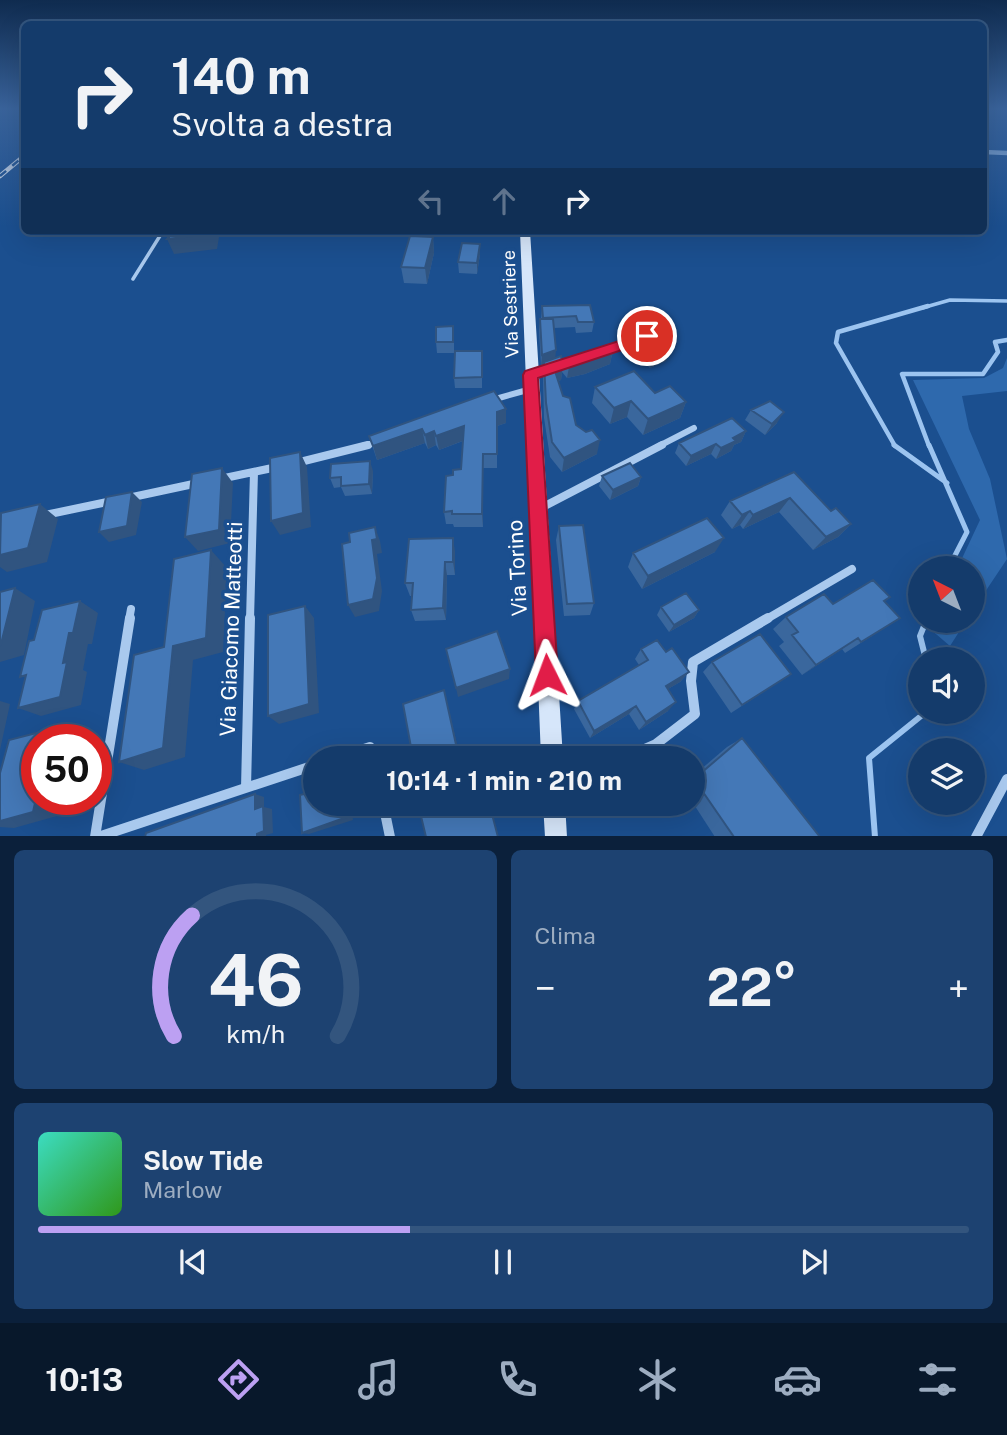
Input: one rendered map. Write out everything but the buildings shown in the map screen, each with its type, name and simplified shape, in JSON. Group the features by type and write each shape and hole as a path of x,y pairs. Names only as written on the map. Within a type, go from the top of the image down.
{"main road":[{"name":"Via Sestriere","path":"525,235 533,379"},
{"name":"Via Torino","path":"533,379 551,746"},
{"path":"555,816 556,836"}],"street":[{"path":"987,152 1007,153"},
{"path":"587,356 647,336"},
{"path":"482,404 520,390 533,379"},
{"path":"539,510 694,428"},
{"path":"40,516 350,452 393,437"},
{"name":"Via Giacomo Matteotti","path":"246,788 254,472"},
{"path":"651,746 695,714 695,694 688,678 693,662 852,569"},
{"path":"131,609 96,836 303,769"},
{"path":"976,836 1007,779"},
{"path":"386,816 390,836"}],"lane":[{"path":"133,279 160,235"}],"shaded area":[{"path":"1007,358 1007,391 962,396 969,429 990,479 1007,559 985,592 985,556 963,556 980,520 913,380 984,378 1003,368"},
{"path":"936,634 958,634 950,646"}],"waterway":[{"path":"922,308 950,300 1007,301"},
{"path":"895,446 836,343 838,332 928,306"},
{"path":"929,446 902,374 983,374 998,352 995,342 1007,340"},
{"path":"929,445 945,482"},
{"path":"895,446 945,482"},
{"path":"945,482 967,532 955,556"},
{"path":"921,634 923,647"},
{"path":"875,836 869,758 911,724"}],"railway":[{"path":"0,176 21,158"}],"route":[{"path":"547,675 530,375 647,336"}]}
